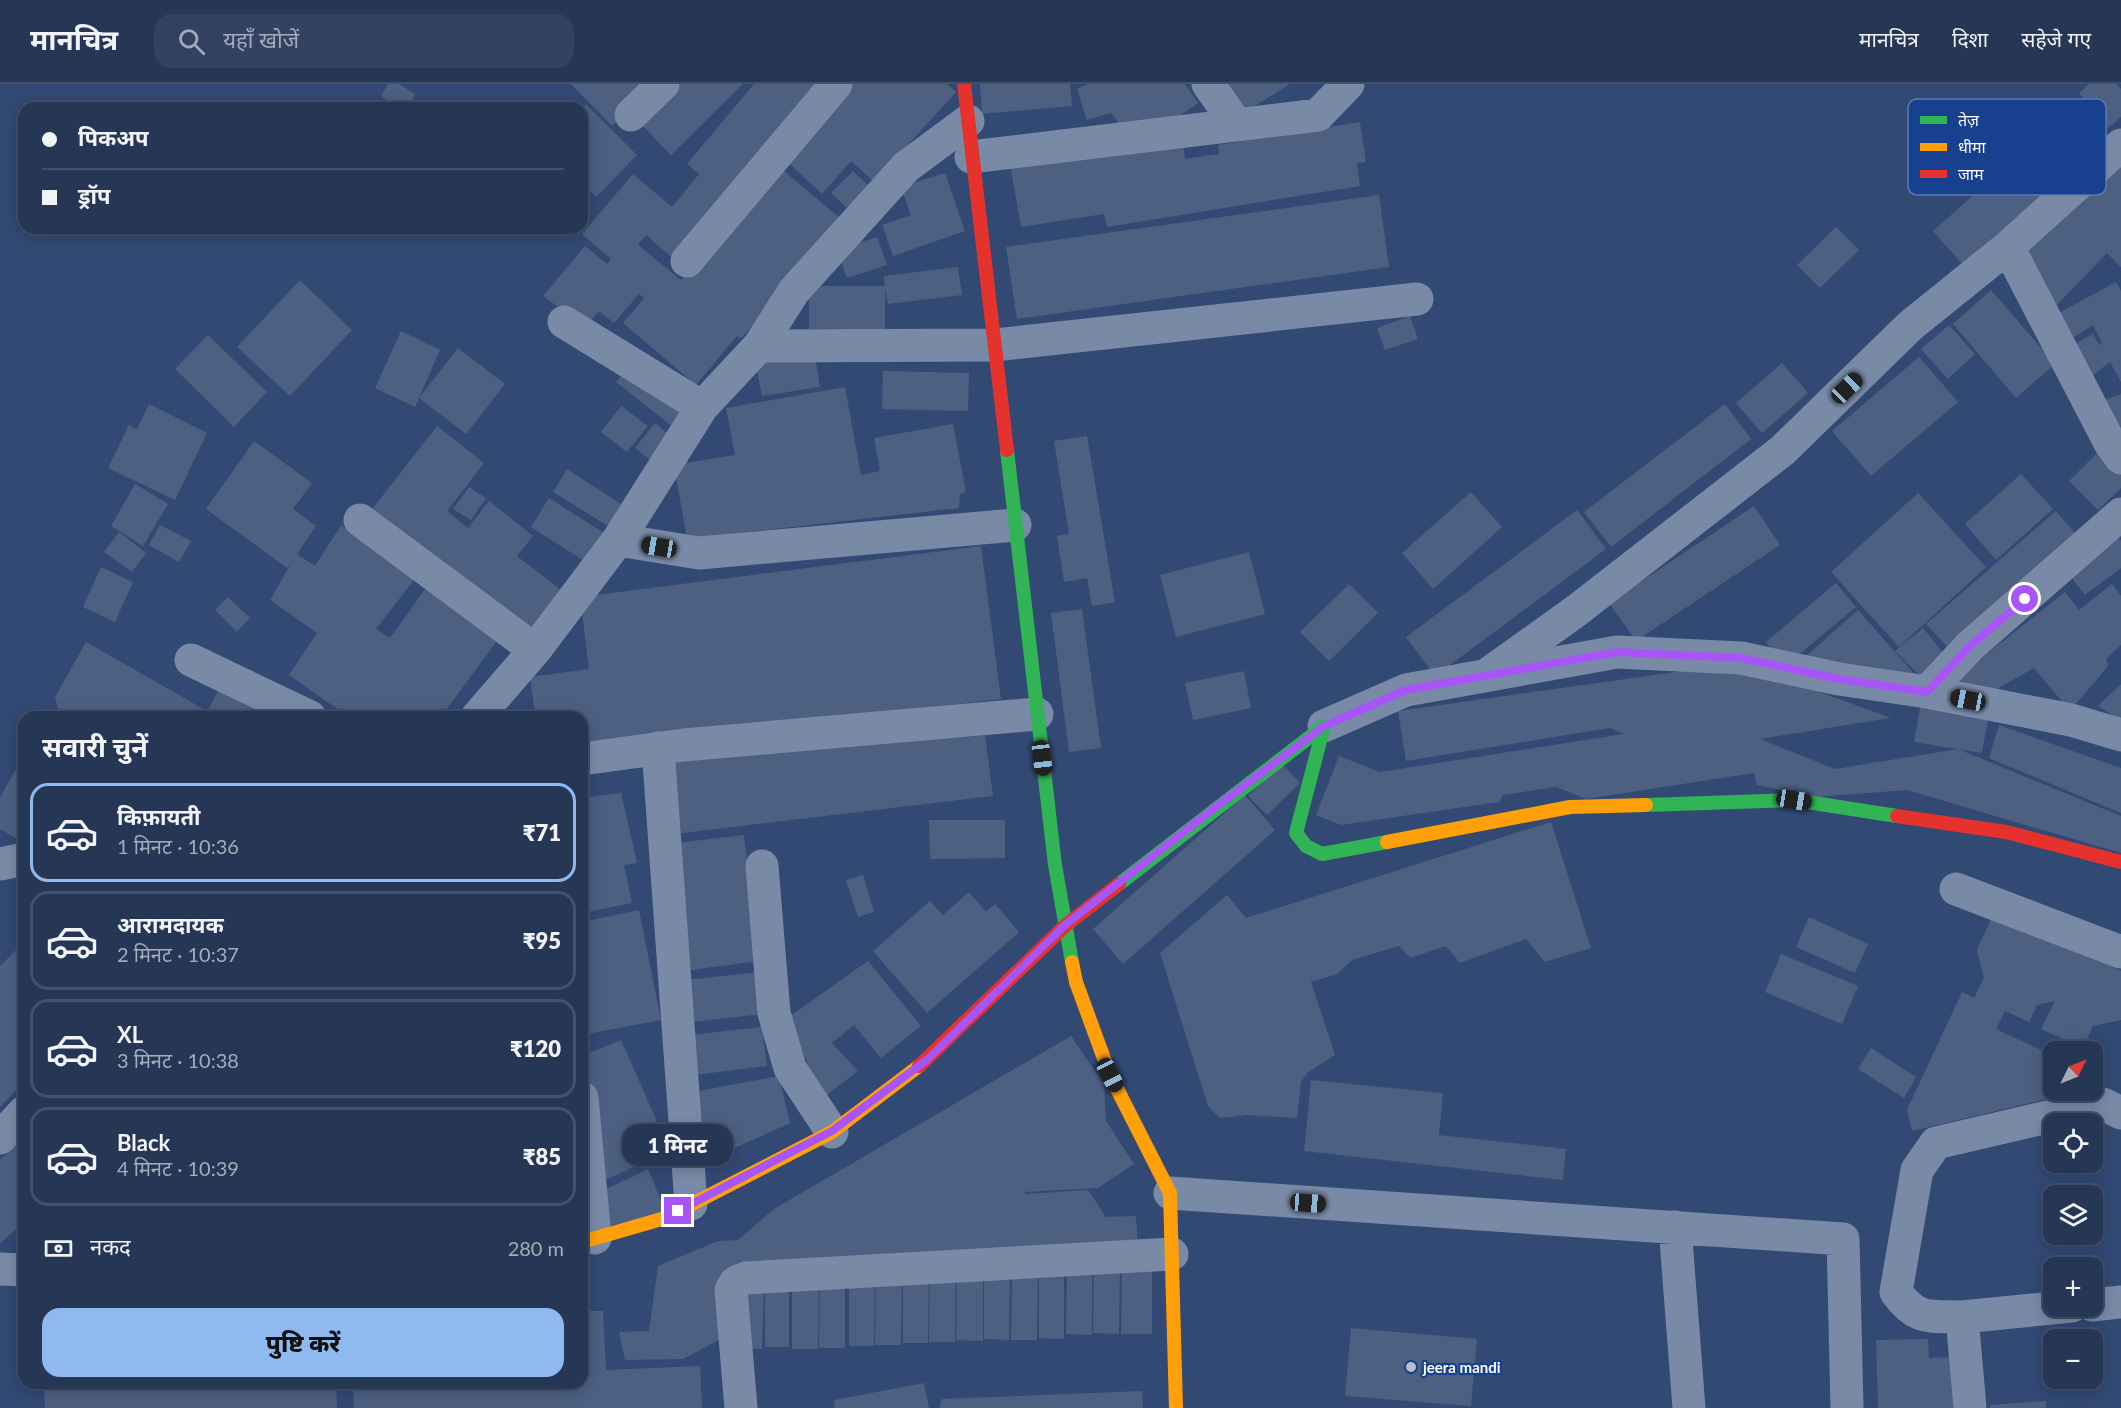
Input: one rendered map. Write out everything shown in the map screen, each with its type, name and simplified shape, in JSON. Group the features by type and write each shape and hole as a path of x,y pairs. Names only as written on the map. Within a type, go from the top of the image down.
{"street":[{"path":"631,115 663,84"},
{"path":"687,261 836,84"},
{"path":"964,84 1055,865 1076,982 1110,1075 1170,1193 1176,1408"},
{"path":"1208,84 1237,125"},
{"path":"971,158 1318,115 1348,84"},
{"path":"482,711 535,650 618,540 702,407 759,346 794,291 906,167 968,121"},
{"path":"2106,159 2121,146"},
{"path":"1488,674 1576,611 1783,450 1910,326 2008,247 2066,195"},
{"path":"2008,247 2110,443 2121,458"},
{"path":"759,346 995,345 1417,299"},
{"path":"564,322 702,407"},
{"path":"1927,692 1970,646 2121,514"},
{"path":"360,520 535,650"},
{"path":"618,540 699,553 1015,525"},
{"path":"588,1240 665,1218 832,1131 928,1059 1065,925 1324,726 1406,690 1617,652 1741,658 1839,679 1927,692 2071,720 2121,735"},
{"path":"191,660 297,711"},
{"path":"588,758 658,748 1037,714"},
{"path":"1324,726 1296,833 1305,846 1322,854 1570,807 1794,800 2006,831 2121,862"},
{"path":"658,748 691,1204"},
{"path":"0,864 18,860"},
{"path":"762,866 774,1013 790,1068 832,1131"},
{"path":"1956,889 2121,952"},
{"path":"2043,1309 1962,1317 1924,1316 1908,1308 1896,1292 1917,1170 1936,1143 2103,1104 2121,1113"},
{"path":"0,1138 18,1118"},
{"path":"1170,1193 1843,1239 1847,1408"},
{"path":"1675,1227 1689,1408"},
{"path":"741,1408 731,1290 736,1282 746,1278 1172,1254"},
{"path":"0,1269 18,1270"},
{"path":"2103,1304 2121,1302"},
{"path":"1962,1317 1970,1408"}],"building":[{"path":"388,84 399,84 415,94 410,102 390,102 381,96"},
{"path":"571,84 656,84 612,126"},
{"path":"670,84 743,84 671,155 635,118"},
{"path":"754,84 825,84 676,261 646,235 638,245 681,280 778,166 841,219 741,339 737,336 696,385 623,323 644,298 639,294 614,323 599,311 586,327 543,296 585,246 607,264 611,259 582,234 588,234 588,227 633,174 672,207 699,174 687,164"},
{"path":"849,84 947,84 956,92 874,182 851,161 822,194 782,157"},
{"path":"980,84 1070,84 1072,106 982,114"},
{"path":"1088,84 1185,84 1198,103 1179,116 1125,132 1111,113 1087,120 1077,89"},
{"path":"1220,84 1290,84 1242,114"},
{"path":"2089,84 2117,84 2121,89 2121,117 2108,128 2106,126 2106,99 2084,99 2079,93"},
{"path":"588,106 637,155 596,197 588,189"},
{"path":"1360,122 1366,162 1357,163 1360,186 1107,227 1104,214 1021,227 1010,164 1182,136 1185,159 1219,154 1218,145"},
{"path":"2121,161 2121,267 2107,253 2052,310 2021,256 2085,195 2106,195 2106,175"},
{"path":"853,171 872,189 850,211 831,193"},
{"path":"945,173 965,231 893,256 882,225 911,215 901,187"},
{"path":"1379,195 1389,267 1017,319 1006,247"},
{"path":"1974,195 2042,195 1963,265 1933,231"},
{"path":"1836,227 1859,250 1820,288 1797,265"},
{"path":"877,237 887,265 847,278 837,250"},
{"path":"958,267 962,295 888,304 885,287 885,330 809,329 809,286 885,286 884,276"},
{"path":"300,280 352,330 290,396 237,347"},
{"path":"2116,282 2121,291 2121,382 2110,362 2085,381 2069,347 2093,334 2099,345 2102,343 2093,325 2068,341 2055,315"},
{"path":"1991,290 2055,364 2016,398 1953,324"},
{"path":"1410,316 1418,339 1385,350 1377,328"},
{"path":"1949,325 1975,354 1948,379 1921,349"},
{"path":"401,331 440,350 415,407 375,388"},
{"path":"208,335 267,392 234,427 175,369"},
{"path":"458,348 505,384 466,434 419,398"},
{"path":"814,350 820,387 762,396 755,360"},
{"path":"1919,357 1958,402 1871,476 1832,431"},
{"path":"1782,363 1808,393 1762,433 1736,403"},
{"path":"627,368 685,412 673,427 616,382"},
{"path":"883,371 969,373 968,411 882,409"},
{"path":"845,387 861,475 880,471 874,438 953,424 966,492 960,494 959,508 687,539 674,465 735,455 726,408"},
{"path":"2121,394 2121,447 2099,402"},
{"path":"149,404 207,433 175,500 108,468 129,425 137,429"},
{"path":"1725,404 1751,439 1611,547 1584,512"},
{"path":"621,406 648,426 627,452 601,432"},
{"path":"655,423 677,442 660,468 635,448"},
{"path":"437,426 484,463 447,511 468,528 489,501 533,536 517,556 570,597 538,637 366,517"},
{"path":"1087,436 1115,602 1092,606 1087,578 1064,582 1057,536 1069,534 1054,441"},
{"path":"254,441 312,483 293,509 316,526 297,554 315,566 341,525 417,576 376,629 390,638 428,585 499,638 445,711 340,711 289,675 317,633 270,600 293,560 287,568 206,509"},
{"path":"2099,451 2121,474 2121,488 2098,510 2069,481"},
{"path":"567,469 621,504 608,526 553,492"},
{"path":"2021,474 2053,509 1996,560 1965,524"},
{"path":"135,484 168,504 143,546 111,526"},
{"path":"469,487 486,498 471,520 453,509"},
{"path":"1471,492 1502,527 1433,589 1402,553"},
{"path":"1918,493 1986,567 1899,647 1831,572"},
{"path":"549,498 607,535 589,564 531,527"},
{"path":"1754,506 1780,545 1636,641 1609,603"},
{"path":"1577,510 1606,549 1435,676 1406,637"},
{"path":"2056,511 2082,541 1954,654 1926,624"},
{"path":"160,525 191,541 179,562 149,545"},
{"path":"119,532 146,553 132,572 104,552"},
{"path":"2118,537 2121,541 2121,568 2085,595 2069,574"},
{"path":"981,546 1001,699 588,746 588,711 535,711 530,677 589,669 580,597"},
{"path":"1249,552 1265,614 1176,637 1160,575"},
{"path":"101,567 133,582 115,622 83,607"},
{"path":"1836,583 1856,607 1785,666 1766,642"},
{"path":"1349,584 1378,613 1329,661 1300,632"},
{"path":"2112,584 2121,596 2121,645 2106,659 2108,666 2070,711 2034,668 1986,695 1951,682 2065,592 2079,610"},
{"path":"228,597 250,618 237,632 215,610"},
{"path":"1082,609 1101,748 1069,752 1051,613"},
{"path":"1858,610 1918,678 1805,657"},
{"path":"1923,628 1950,661 1923,679 1895,651"},
{"path":"86,642 207,711 58,711 55,697"},
{"path":"1740,663 1891,718 1760,739 1835,769 1958,749 2121,816 2121,853 1907,790 1815,797 1757,785 1754,773 1586,799 1556,787 1503,795 1499,802 1341,825 1316,815 1339,756 1380,772 1624,734 1610,728 1406,761 1398,711"},
{"path":"1244,671 1251,708 1193,720 1185,683"},
{"path":"2121,684 2121,721 2098,706"},
{"path":"221,686 264,711 207,711"},
{"path":"1922,696 1990,707 1982,753 1914,742"},
{"path":"1999,725 2121,768 2121,813 1989,758"},
{"path":"956,726 958,738 985,735 993,796 675,834 674,763"},
{"path":"1281,763 1300,783 1267,815 1248,796"},
{"path":"18,766 18,840 0,829 0,797"},
{"path":"621,793 637,863 624,865 632,903 588,912 588,797"},
{"path":"1245,795 1275,830 1123,964 1093,929"},
{"path":"929,820 1005,820 1005,858 930,859"},
{"path":"1551,822 1591,948 1545,962 1526,939 1460,963 1446,946 1410,958 1399,946 1352,960 1337,974 1311,982 1335,1055 1307,1073 1301,1082 1297,1118 1247,1115 1220,1118 1208,1106 1160,953 1227,895 1246,918"},
{"path":"744,835 759,961 683,971 668,844"},
{"path":"863,875 874,912 858,917 846,880"},
{"path":"969,892 986,912 995,904 1019,932 927,1013 873,951 930,901 943,915"},
{"path":"639,910 661,1020 588,1034 588,1000 590,999 588,921"},
{"path":"1995,910 2121,971 2121,1020 2093,1026 2086,1041 2068,1041 2041,1029 2055,1001 2037,1005 2029,1022 2005,1011 1996,1029 2043,1051 2043,1100 1912,1131 1907,1110 1962,992 1974,998 1984,978 1977,950"},
{"path":"1809,917 1868,944 1855,973 1796,947"},
{"path":"18,948 18,1088 0,1107 0,966"},
{"path":"1781,954 1858,986 1842,1024 1765,992"},
{"path":"868,961 921,1026 881,1058 854,1025 832,1043 858,1071 824,1097 786,1019"},
{"path":"758,972 763,1014 692,1022 686,980"},
{"path":"762,1027 767,1066 694,1075 690,1035"},
{"path":"1071,1036 1104,1084 1106,1121 1134,1164 1098,1188 1024,1192 1026,1194 1088,1190 1106,1217 1136,1216 1138,1251 725,1268 720,1302 723,1338 683,1359 625,1360 619,1332 649,1331 658,1266 718,1241 738,1240 774,1209"},
{"path":"621,1040 670,1151 598,1183 599,1146 588,1079 588,1053"},
{"path":"1871,1048 1916,1077 1904,1098 1858,1069"},
{"path":"779,1076 790,1123 704,1162 698,1091"},
{"path":"1311,1080 1443,1093 1439,1135 1566,1149 1563,1180 1304,1151"},
{"path":"18,1144 18,1228 0,1243 0,1160"},
{"path":"648,1169 666,1212 606,1227 600,1192"},
{"path":"1094,1264 1120,1264 1119,1334 1093,1333"},
{"path":"1122,1264 1152,1264 1152,1334 1121,1334"},
{"path":"1067,1265 1092,1265 1092,1335 1066,1334"},
{"path":"1039,1269 1064,1269 1064,1339 1039,1338"},
{"path":"984,1270 1010,1271 1009,1340 984,1339"},
{"path":"1012,1270 1038,1270 1037,1340 1011,1340"},
{"path":"957,1271 983,1271 983,1341 956,1340"},
{"path":"930,1273 956,1273 955,1342 929,1342"},
{"path":"903,1274 929,1274 928,1343 903,1343"},
{"path":"876,1275 902,1276 901,1345 875,1345"},
{"path":"849,1276 875,1277 874,1346 849,1346"},
{"path":"820,1279 845,1279 845,1348 819,1348"},
{"path":"792,1280 819,1280 818,1349 792,1349"},
{"path":"765,1284 789,1285 789,1347 765,1347"},
{"path":"741,1287 764,1287 762,1349 739,1348"},
{"path":"588,1311 603,1311 606,1370 700,1366 702,1408 354,1408 353,1389 588,1389"},
{"name":"jeera mandi","path":"1351,1328 1477,1339 1471,1406 1345,1396"},
{"path":"1928,1339 1929,1358 1956,1357 1957,1408 1878,1408 1876,1340"},
{"path":"924,1383 929,1408 835,1408 834,1400"},
{"path":"44,1389 336,1389 337,1408 45,1408"},
{"path":"1142,1391 1143,1408 939,1408 942,1399"},
{"path":"2046,1401 2046,1408 1990,1408 1990,1405"}],"traffic: fast":[{"path":"1007,450 1055,865 1072,962"},
{"path":"1119,884 1324,726 1296,833 1306,846 1322,854 1387,842"},
{"path":"1646,805 1794,800 1897,816"}],"traffic: slow":[{"path":"1387,842 1570,807 1646,805"},
{"path":"1072,962 1076,982 1110,1075 1170,1193 1176,1408"},
{"path":"588,1240 665,1218 832,1132 919,1066"}],"traffic: jam":[{"path":"964,84 1007,450"},
{"path":"1897,816 2006,832 2121,862"},
{"path":"919,1066 1066,925 1119,884"}],"place":[{"name":"jeera mandi","path":"1411,1367"}],"route":[{"path":"678,1211 832,1131 928,1059 1065,925 1213,809 1324,726 1406,690 1617,652 1741,658 1839,679 1927,692 1970,646 2025,599"}]}
